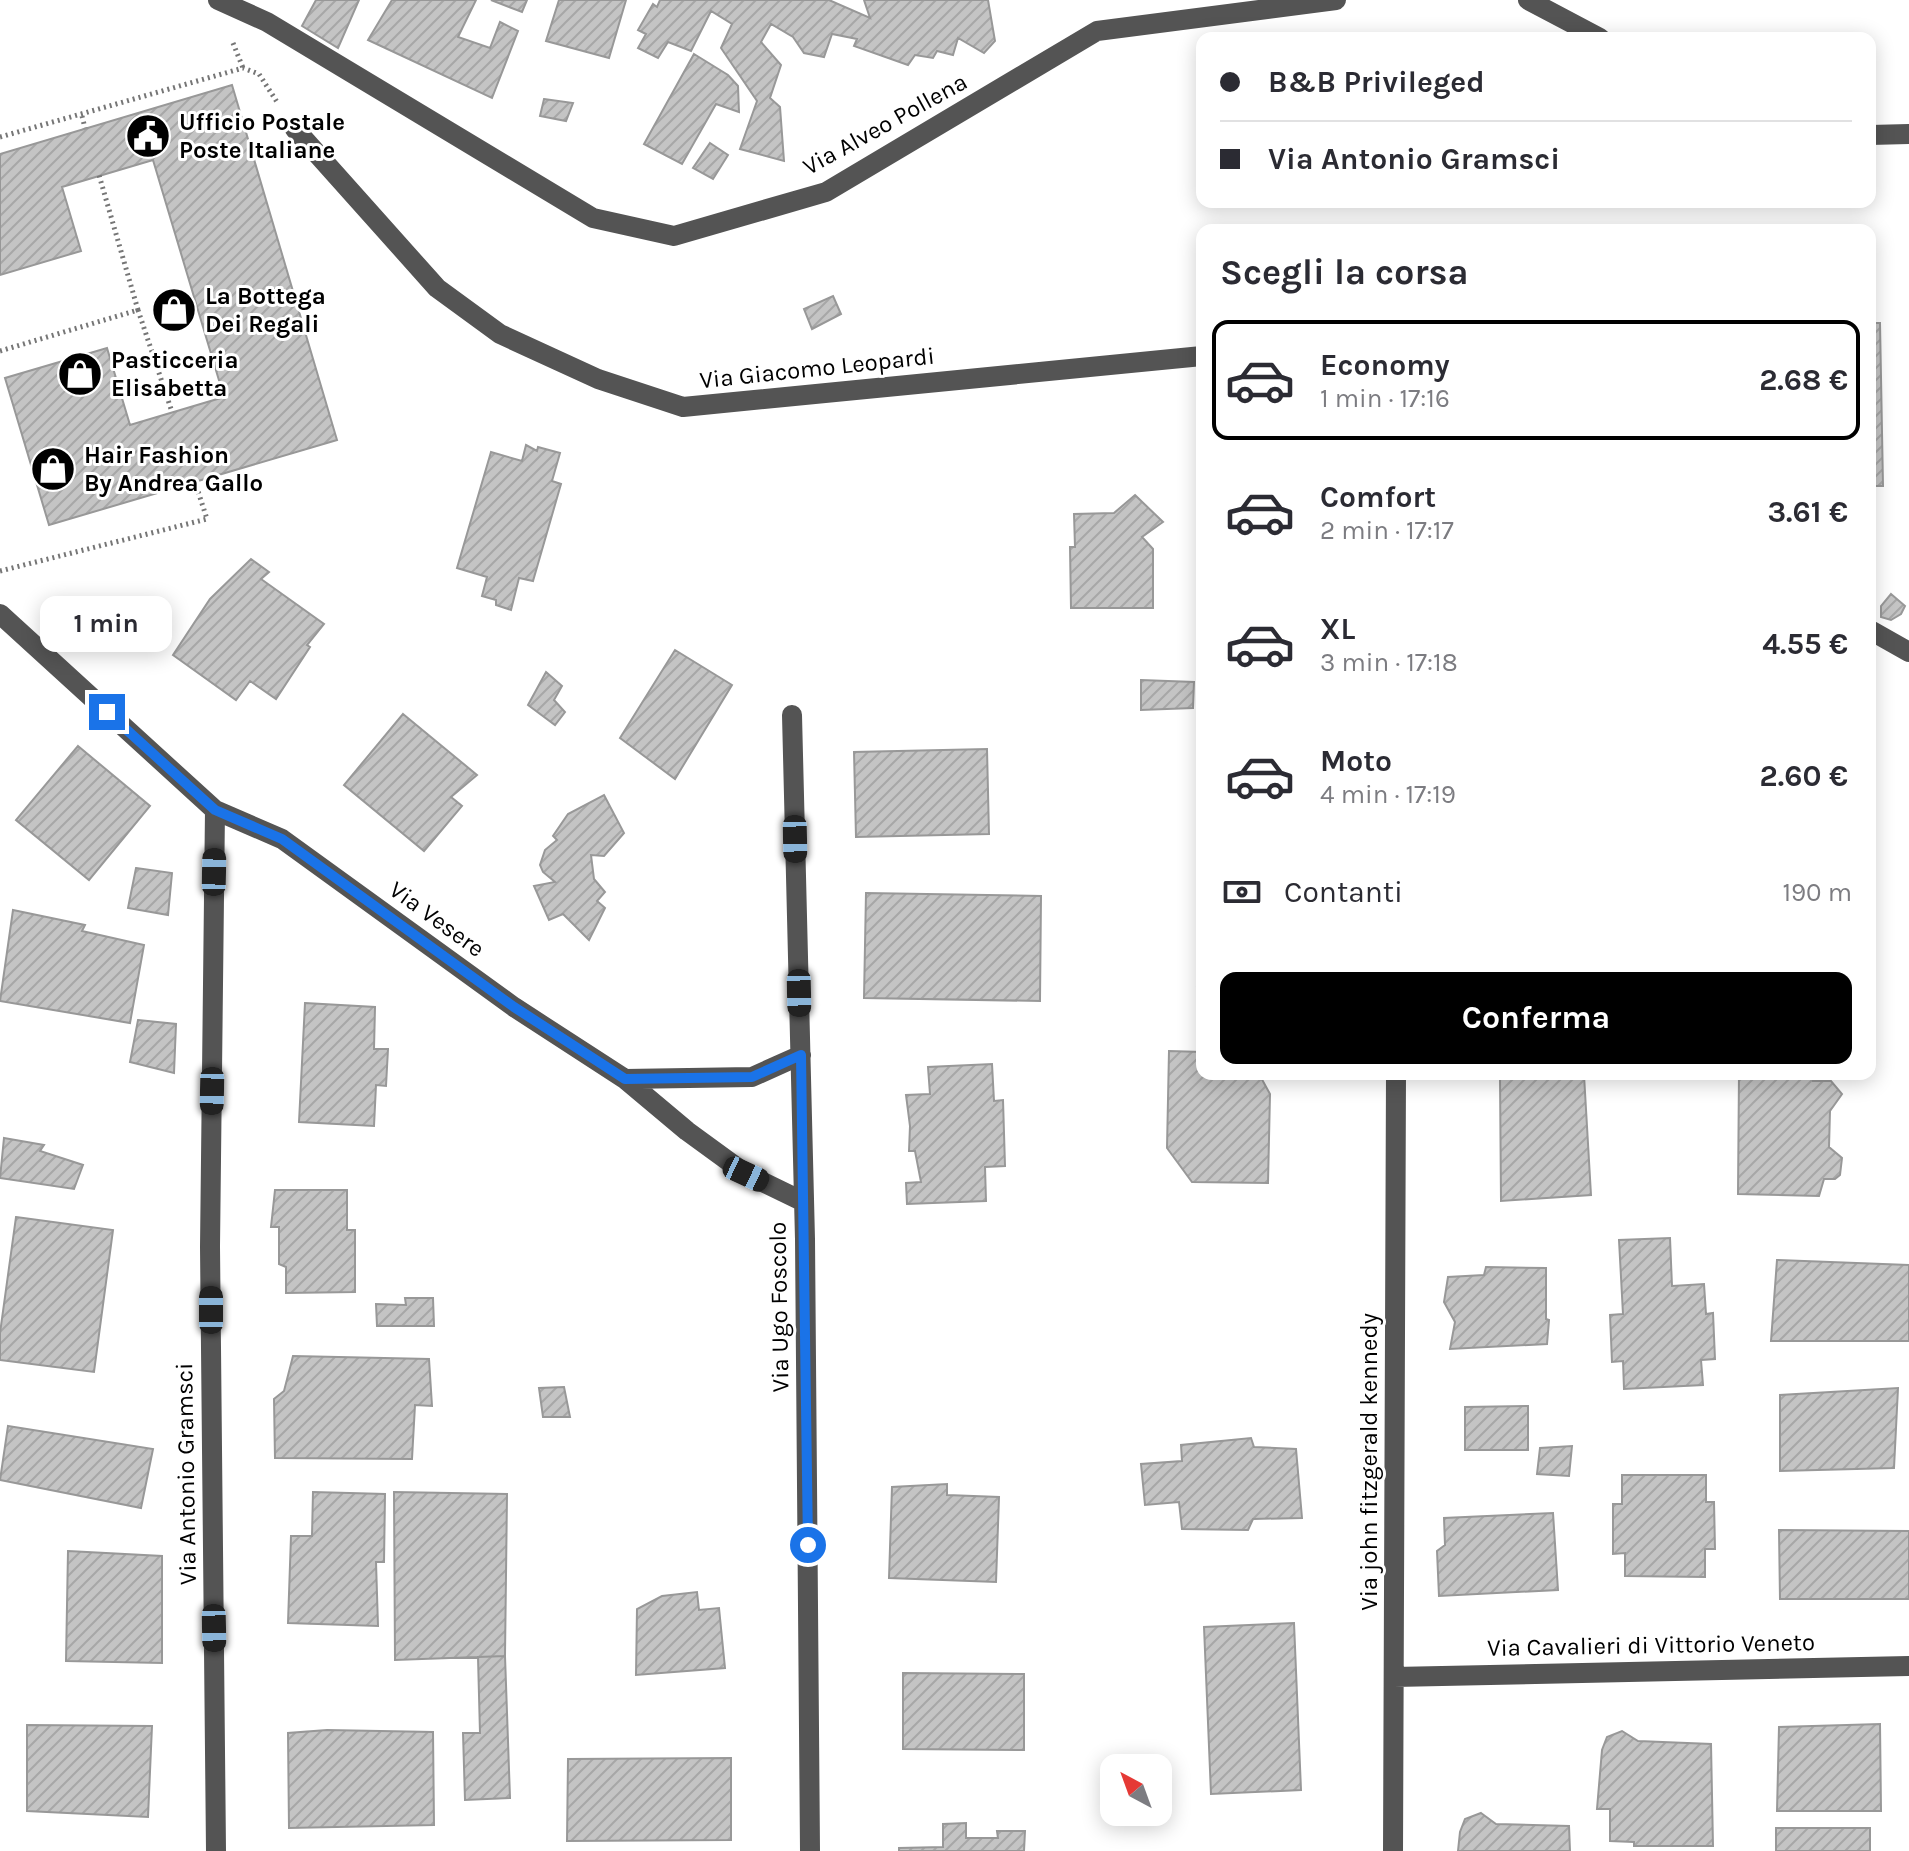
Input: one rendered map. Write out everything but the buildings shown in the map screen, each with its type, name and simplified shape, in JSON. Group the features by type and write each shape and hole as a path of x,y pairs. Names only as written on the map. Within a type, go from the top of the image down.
{"street":[{"name":"Via Alveo Pollena","path":"218,0 267,22 593,218 674,236 826,192 1097,31 1244,6 1336,0"},
{"path":"1528,0 1589,32"},
{"name":"Via Giacomo Leopardi","path":"295,129 437,288 500,334 598,379 683,407 1196,357"},
{"path":"1876,135 1909,134"},
{"path":"0,614 215,810"},
{"path":"1876,633 1909,652"},
{"name":"Via Ugo Foscolo","path":"792,715 804,1202 810,1851"},
{"name":"Via Vesere","path":"215,810 282,839 514,1007 625,1079 687,1131 746,1174 804,1202"},
{"name":"Via Antonio Gramsci","path":"215,810 210,1247 216,1851"},
{"path":"625,1079 752,1077 801,1055"},
{"name":"Via john fitzgerald kennedy","path":"1393,1851 1396,1080"},
{"name":"Via Cavalieri di Vittorio Veneto","path":"1394,1677 1909,1666"}],"path":[{"path":"0,137 243,68 259,74 295,129"},
{"path":"82,116 85,128"},
{"path":"99,175 138,310 172,412"},
{"path":"0,351 138,310"},
{"path":"0,571 207,519 195,482"}],"place":[{"name":"Ufficio Postale Poste Italiane","path":"148,136"},
{"name":"La Bottega Dei Regali","path":"174,310"},
{"name":"Pasticceria Elisabetta","path":"80,374"},
{"name":"Hair Fashion By Andrea Gallo","path":"53,469"}],"route":[{"path":"107,712 215,810 282,839 514,1007 625,1079 752,1077 801,1055 808,1545"}]}
